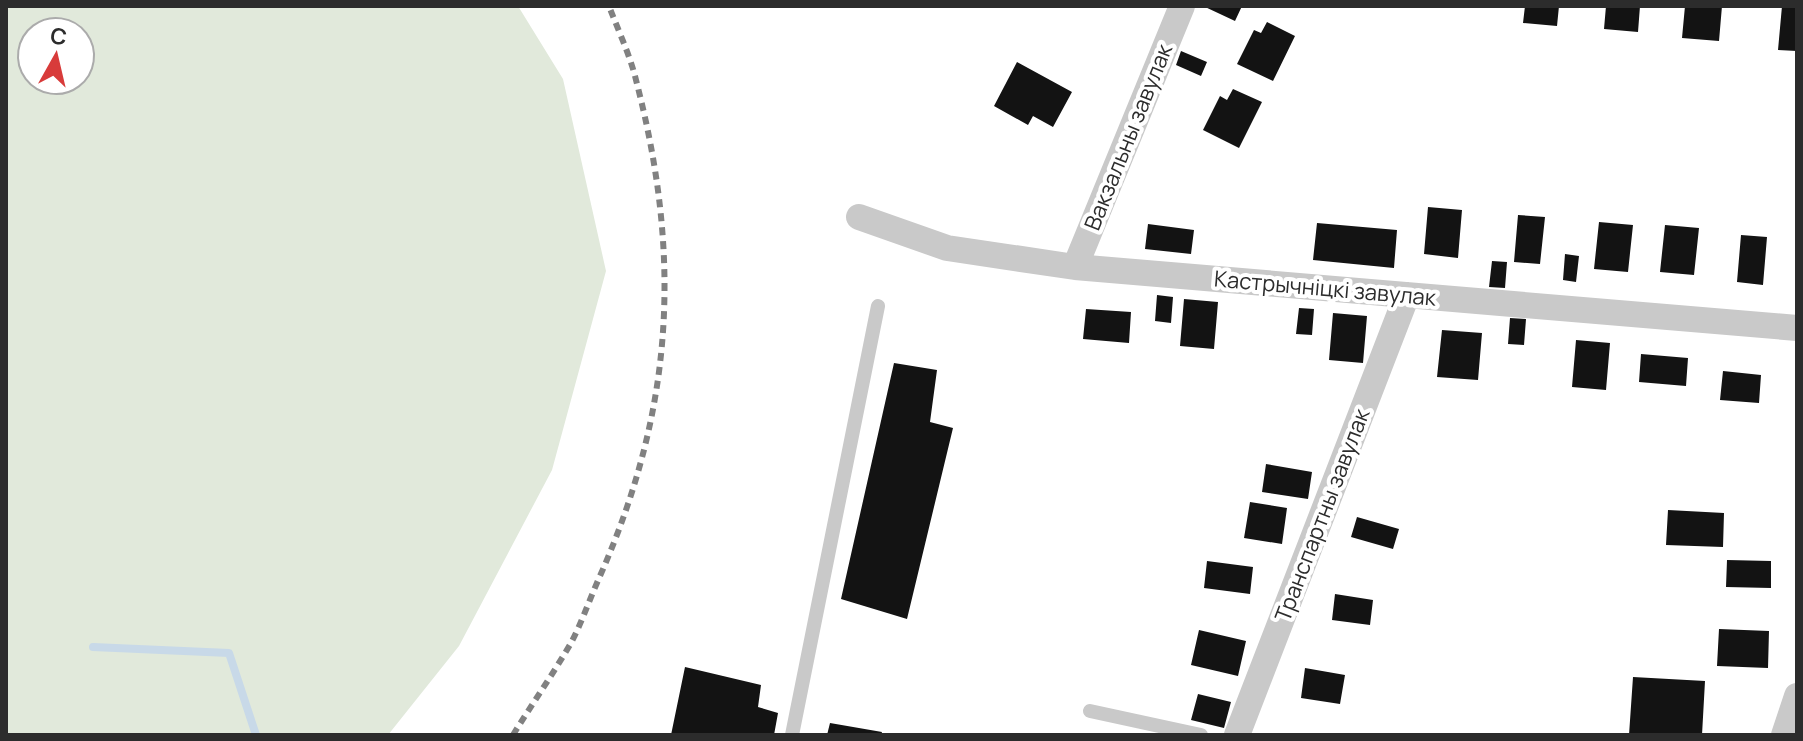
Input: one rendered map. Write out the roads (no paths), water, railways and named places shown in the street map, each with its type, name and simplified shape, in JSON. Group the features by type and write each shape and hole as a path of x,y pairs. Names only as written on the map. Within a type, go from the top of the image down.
{"street":[{"name":"Вакзальны завулак","path":"1075,267 1182,6"},
{"name":"Кастрычніцкі завулак","path":"859,217 947,248 1075,267 1797,328"},
{"name":"Транспартны завулак","path":"1237,735 1407,295"},
{"path":"1784,735 1797,696"}],"lane":[{"path":"792,735 878,306"},
{"path":"1090,711 1201,735"}],"waterway":[{"path":"93,647 229,653 256,735"}],"railway":[{"path":"513,735 564,655 582,618 625,514 643,453 656,392 663,331 664,270 660,209 651,145 636,80 609,6"}]}
